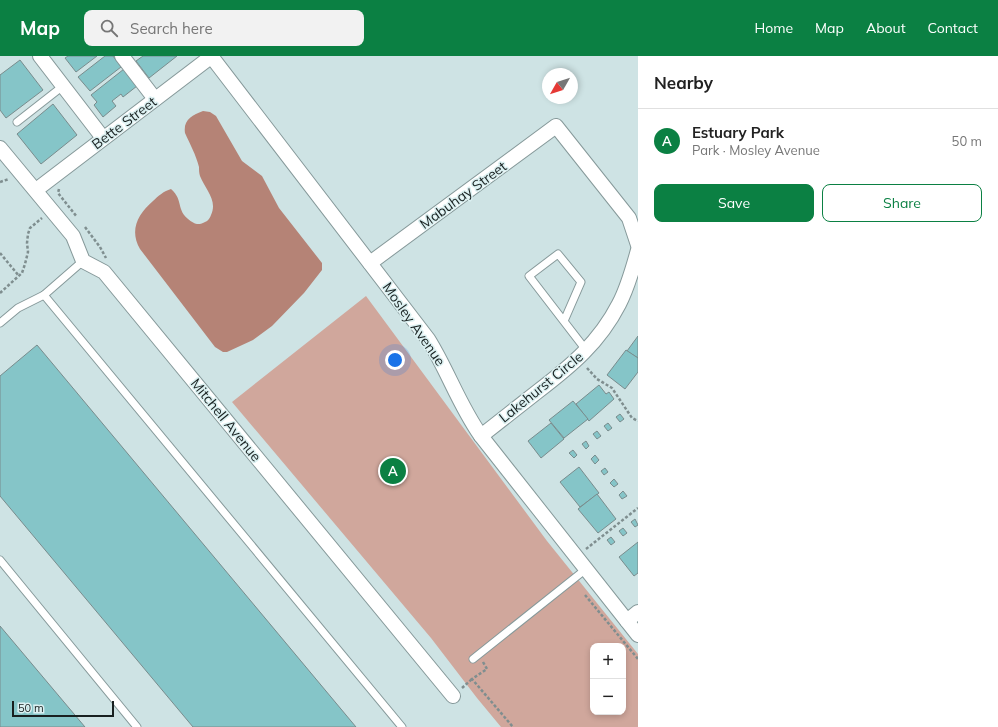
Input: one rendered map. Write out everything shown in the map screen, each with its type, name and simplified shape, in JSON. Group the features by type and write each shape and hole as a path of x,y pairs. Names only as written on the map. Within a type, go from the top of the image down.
{"street":[{"path":"40,56 103,138"},
{"path":"122,56 155,99"},
{"name":"Bette Street","path":"36,190 211,56"},
{"name":"Mosley Avenue","path":"211,56 434,349 470,420 481,436 638,635"},
{"name":"Mabuhay Street","path":"370,263 556,126 629,218 638,245"},
{"path":"0,148 73,236 83,261"},
{"name":"Lakehurst Circle","path":"481,436 582,354 608,323 619,304 627,286 638,250"},
{"name":"Mitchell Avenue","path":"83,261 104,272 458,692"},
{"path":"626,621 638,612"}],"lane":[{"path":"17,122 63,86"},
{"path":"564,321 581,282 558,254 529,276 564,321 582,354"},
{"path":"0,323 18,308 44,295 83,261"},
{"path":"44,295 402,727"},
{"path":"0,560 137,727"},
{"path":"473,658 586,569"}],"path":[{"path":"64,185 58,190 58,193 100,247 108,261"},
{"path":"0,293 22,273 28,252 27,243 30,228 52,210"},
{"path":"0,253 19,276"},
{"path":"582,354 597,379 612,388 632,418 638,421"},
{"path":"576,556 638,508"},
{"path":"585,594 638,659"},
{"path":"487,668 472,679 513,727"},
{"path":"458,681 458,692"}],"shaded area":[{"path":"203,111 210,112 216,116 242,161 262,176 279,208 322,263 322,270 304,293 272,326 253,340 227,352 223,352 215,347 140,249 135,235 135,229 139,217 143,211 159,196 171,189 178,198 182,211 188,219 195,224 200,224 207,221 210,217 213,210 212,199 202,181 196,158 185,133 185,125 187,121 195,114"},
{"path":"366,296 547,541 638,654 638,727 501,727 431,638 232,402"}],"building":[{"path":"68,56 97,56 76,72 65,58"},
{"path":"105,56 113,56 121,67 90,91 78,77"},
{"path":"143,56 177,56 149,78 136,61"},
{"path":"20,60 43,90 6,118 0,110 0,75"},
{"path":"124,69 137,86 123,97 121,94 112,101 116,106 103,117 94,105 97,102 91,95"},
{"path":"53,104 77,135 41,164 17,134"},
{"path":"638,336 638,358 627,351"},
{"path":"37,345 356,727 193,727 0,496 0,376"},
{"path":"626,350 638,358 638,372 625,389 607,375"},
{"path":"599,385 606,394 609,392 614,399 589,421 576,404"},
{"path":"573,401 588,419 564,438 549,420"},
{"path":"620,414 624,419 620,422 616,417"},
{"path":"551,423 564,439 541,458 528,441"},
{"path":"608,423 612,428 608,431 604,426"},
{"path":"597,431 601,436 597,439 593,434"},
{"path":"586,441 589,446 586,449 582,444"},
{"path":"573,450 577,455 574,458 569,453"},
{"path":"595,455 599,460 595,464 591,459"},
{"path":"579,467 599,493 580,507 560,482"},
{"path":"605,468 608,472 604,475 601,471"},
{"path":"614,479 618,484 614,487 610,483"},
{"path":"623,491 627,496 622,499 619,495"},
{"path":"597,494 616,519 598,533 578,509"},
{"path":"635,519 638,525 635,527 631,522"},
{"path":"623,528 627,533 623,536 619,531"},
{"path":"611,537 615,542 611,545 607,540"},
{"path":"638,542 638,573 634,576 619,557"},
{"path":"0,626 85,727 0,727"}],"place":[{"name":"Estuary Park","path":"393,471"}]}
